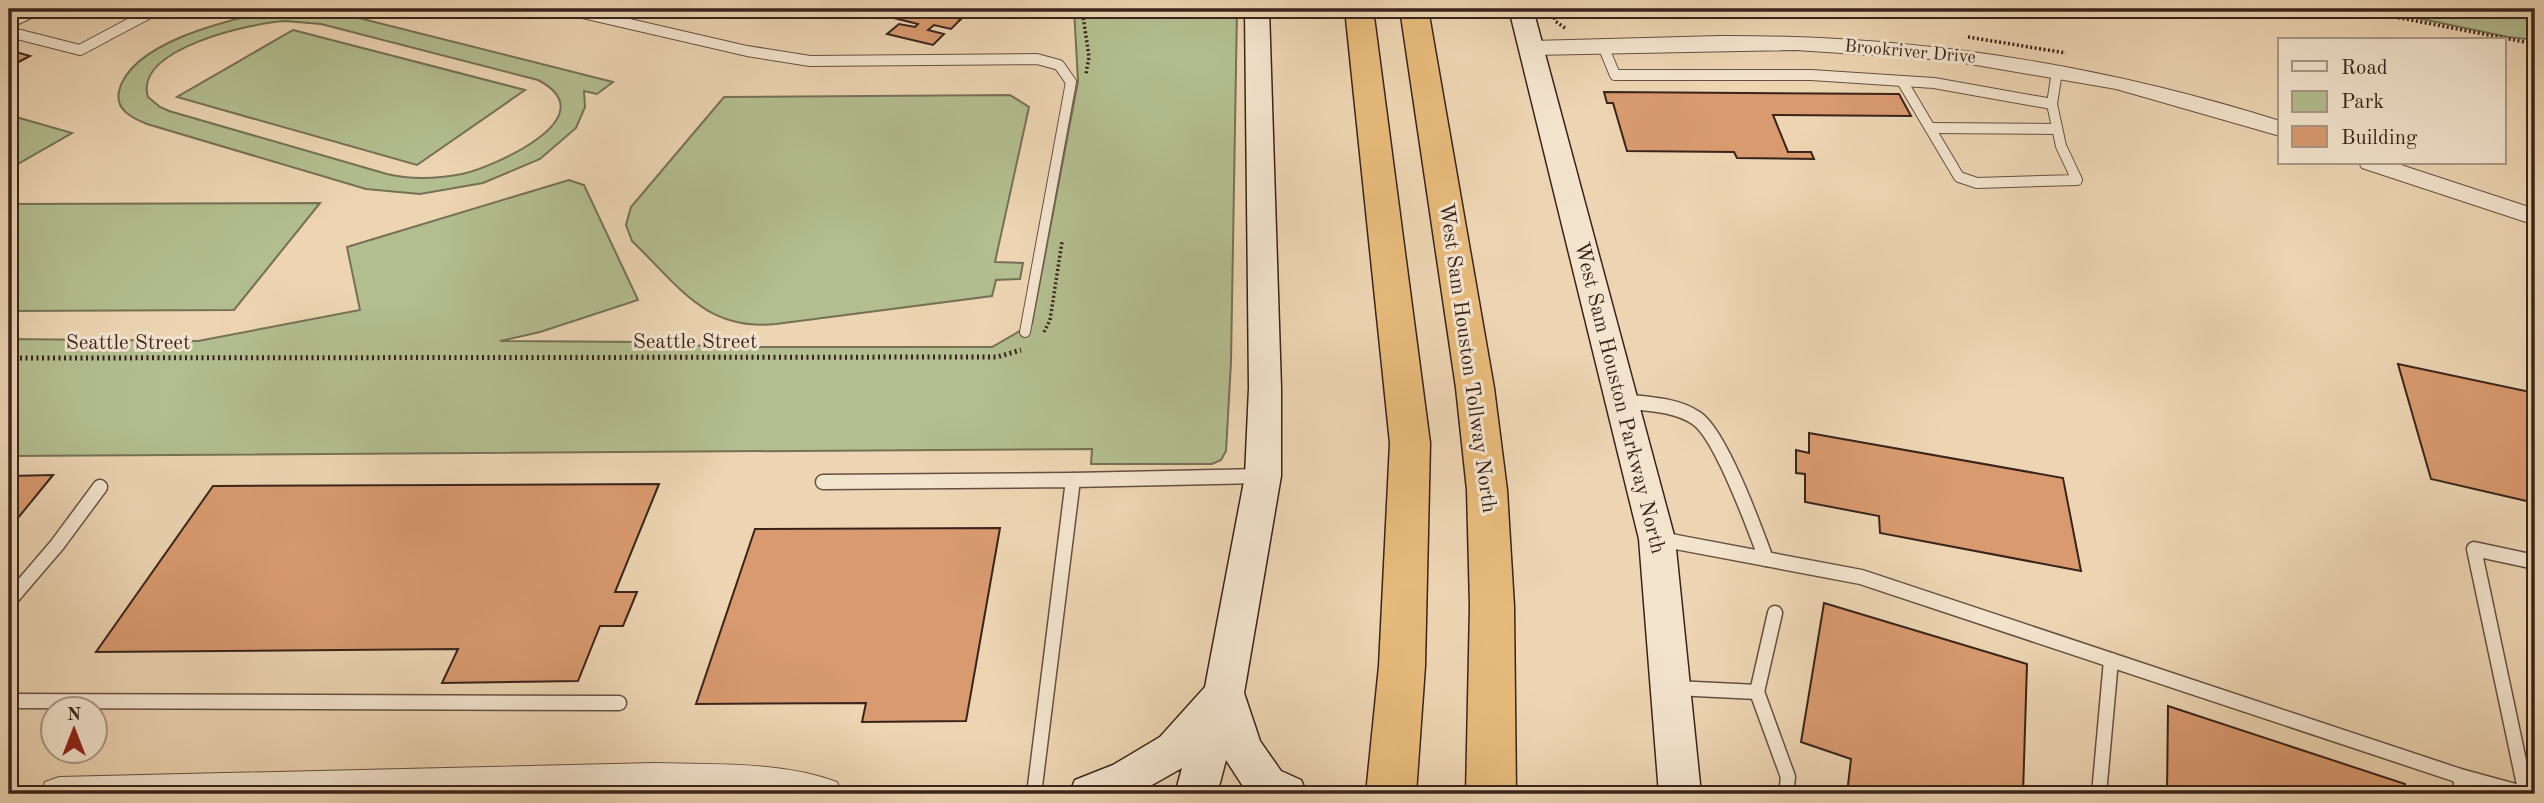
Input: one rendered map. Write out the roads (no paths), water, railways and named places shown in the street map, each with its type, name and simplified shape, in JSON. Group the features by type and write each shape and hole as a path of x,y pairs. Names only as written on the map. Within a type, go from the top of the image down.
{"highway":[{"path":"1359,9 1410,443 1402,666 1391,794"},
{"name":"West Sam Houston Tollway North","path":"1414,9 1475,388 1487,490 1492,606 1491,794"}],"main road":[{"path":"1196,794 1224,693 1263,476 1265,388 1257,9"},
{"name":"West Sam Houston Parkway North","path":"1521,9 1657,539 1671,688 1672,785"},
{"path":"1090,794 1128,778 1175,750 1224,693"},
{"path":"1224,693 1242,749 1266,785 1286,794"}],"street":[{"name":"Brookriver Drive","path":"1532,48 1832,44 1947,53 2057,71 2181,99 2278,128"},
{"path":"2374,164 2535,218"},
{"path":"59,794 655,780 753,783 823,794"}],"lane":[{"path":"9,23 39,9"},
{"path":"9,32 80,50 157,9"},
{"path":"565,9 747,51 810,61 1037,60 1059,65 1071,82 1025,332"},
{"path":"1603,46 1615,75 1811,75 1934,83 2052,104"},
{"path":"1902,81 1959,177 1977,183 2077,180 2061,146 2052,104 2057,71"},
{"path":"1930,128 2057,129"},
{"path":"1622,401 1680,409 1699,417 1708,427 1752,520 1766,559"},
{"path":"823,482 1263,476"},
{"path":"1034,794 1073,480"},
{"path":"9,601 57,545 100,487"},
{"path":"1657,539 1861,578 2460,776 2526,794 2474,549 2535,562"},
{"path":"1775,613 1757,692 1787,777 1786,794"},
{"path":"2099,794 2111,660"},
{"path":"1671,688 1757,692"},
{"path":"9,701 620,703"},
{"path":"2460,776 2462,794"}]}
